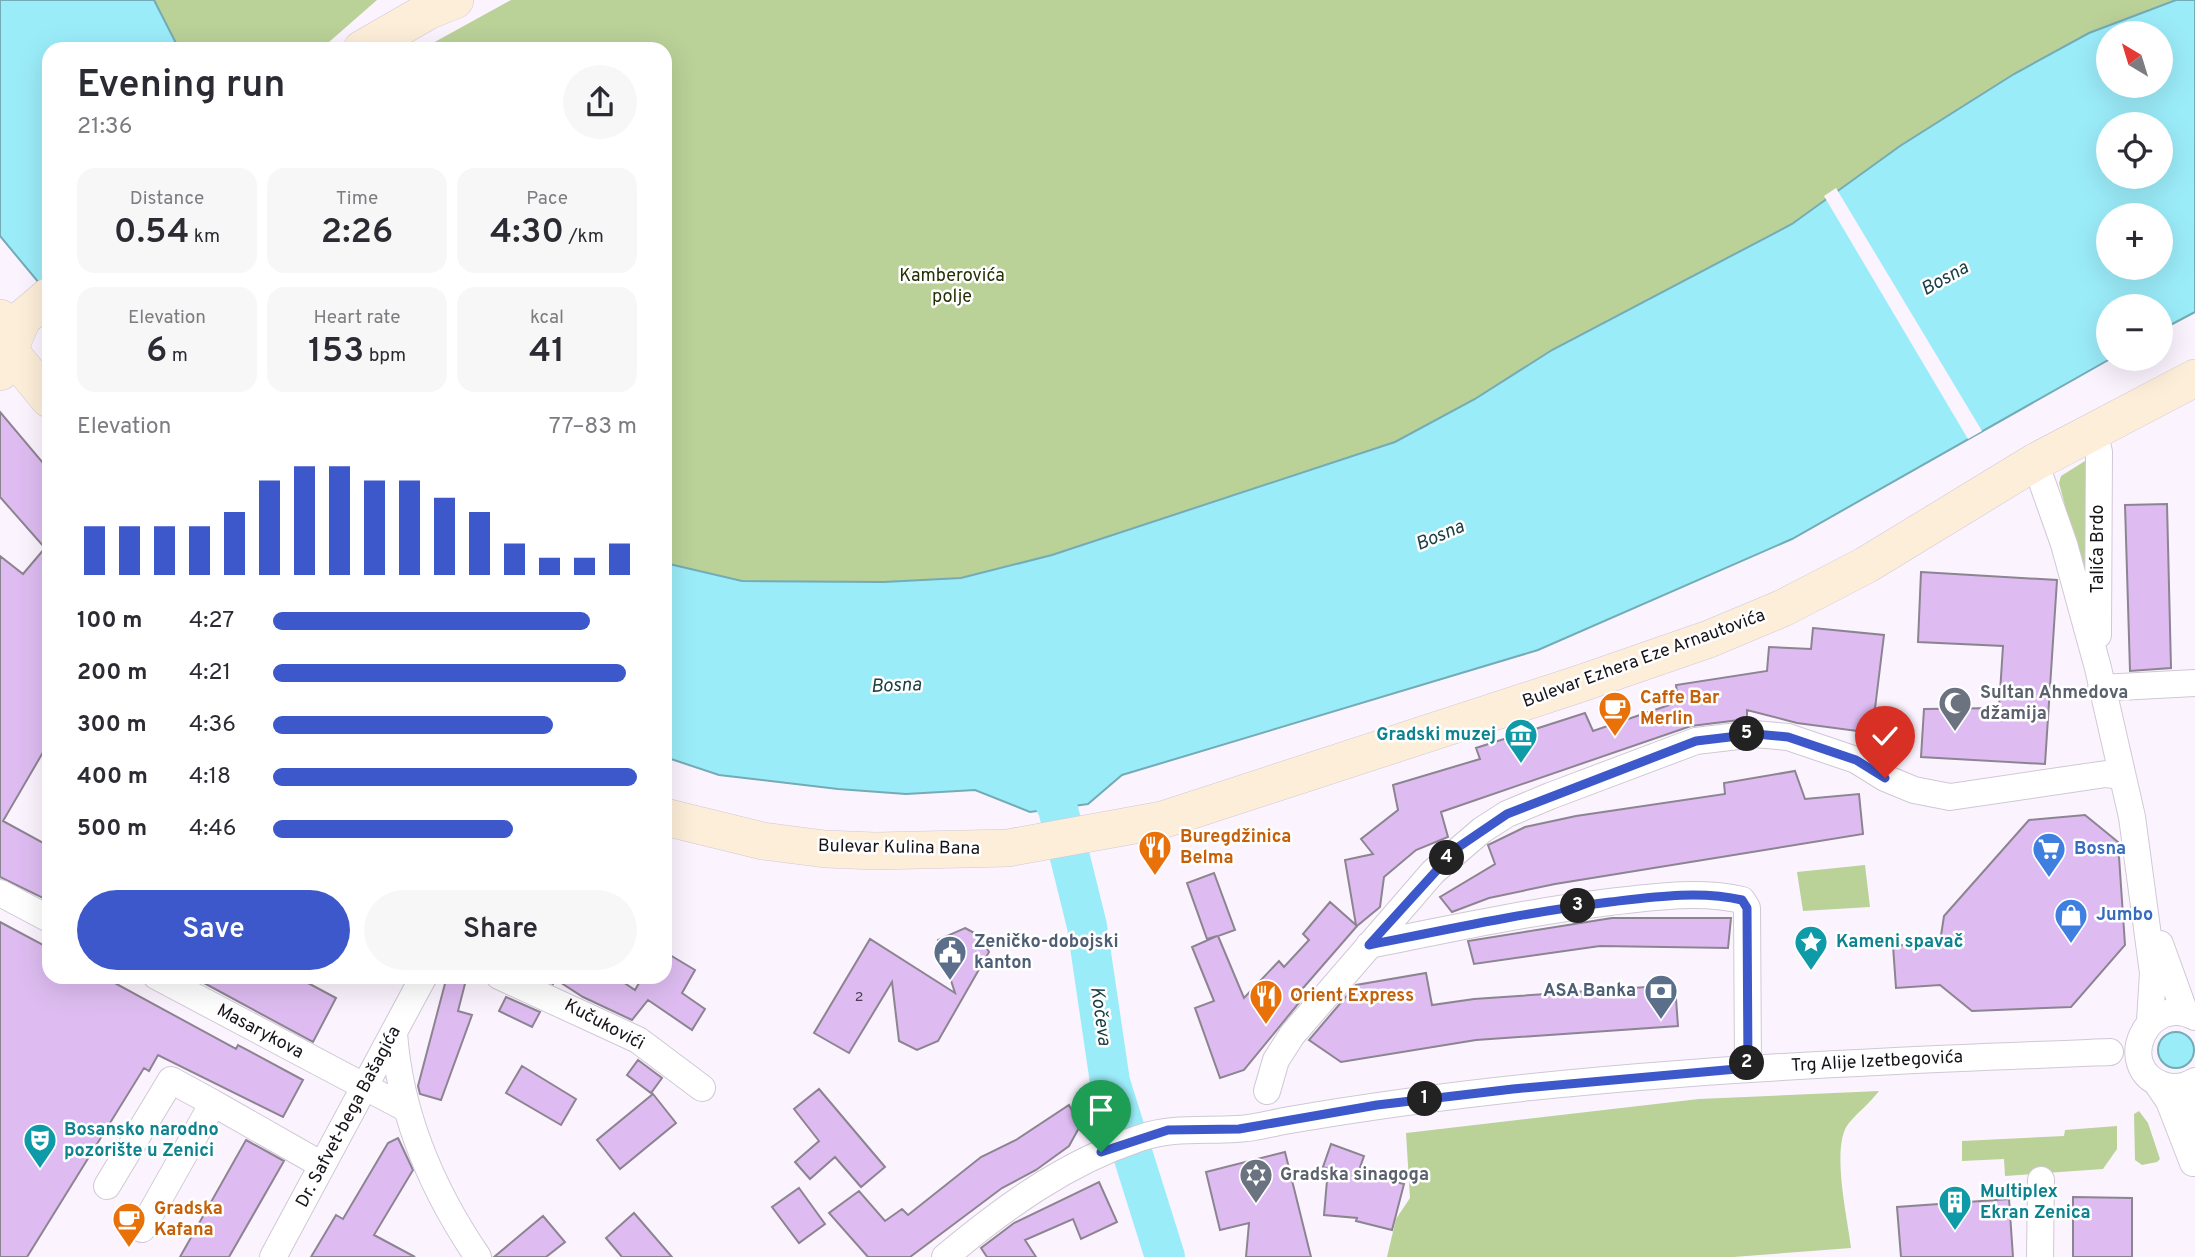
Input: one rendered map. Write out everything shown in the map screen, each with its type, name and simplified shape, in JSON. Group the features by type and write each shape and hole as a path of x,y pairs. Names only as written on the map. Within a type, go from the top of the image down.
{"street":[{"path":"375,42 441,5"},
{"path":"16,333 42,385"},
{"path":"16,333 37,401 42,406"},
{"name":"Bulevar Ezhera Eze Arnautovića","path":"1094,834 1162,820 1256,791 1709,639 1783,608 1866,565 2035,462 2195,379"},
{"name":"Talića Brdo","path":"2094,431 2099,452 2099,678"},
{"name":"Talića Brdo","path":"2035,462 2064,544 2122,776 2146,906 2152,973 2150,1021 2140,1036 2138,1054 2144,1070 2156,1082"},
{"path":"2099,678 2195,683"},
{"path":"1267,1091 1276,1060 1292,1035 1457,848 1507,814 1696,741 1755,734 1788,737 1856,760 1885,778 1914,790 1950,797 2106,774 2122,776"},
{"name":"Bulevar Kulina Bana","path":"672,819 763,841 825,849 988,850 1094,834"},
{"path":"0,893 42,915"},
{"path":"1369,945 1473,922 1613,902 1671,896 1729,897 1742,900 1747,908 1748,1068"},
{"name":"Talića Brdo","path":"2146,906 2190,1015"},
{"name":"Masarykova","path":"171,984 405,1108"},
{"name":"Dr. Safvet-bega Bašagića","path":"273,1257 420,984"},
{"name":"Kučukovići","path":"516,984 638,1040 702,1088"},
{"path":"2150,1021 2166,1013 2190,1015"},
{"path":"394,1033 405,1108 426,1163 478,1257"},
{"name":"Trg Alije Izetbegovića","path":"945,1257 1025,1194 1101,1152 1168,1130 1239,1129 1377,1105 1513,1089 1748,1068 2110,1052"},
{"path":"107,1186 171,1080 322,1165"},
{"path":"2156,1082 2180,1087 2195,1081"},
{"path":"2156,1082 2169,1101 2194,1169"},
{"path":"2194,1169 2195,1100"},
{"path":"142,1229 213,1103"},
{"path":"2040,1257 2041,1180"}],"green space":[{"path":"154,0 377,0 329,42 175,42"},
{"name":"Kamberovića polje","path":"511,0 2176,0 2121,21 2096,21 2096,30 1900,146 1792,224 1552,350 1475,399 1395,442 1052,555 961,578 884,582 742,581 672,565 672,42 435,42"},
{"path":"2085,461 2090,465 2085,580 2059,483 2061,476"},
{"path":"1865,865 1870,907 1803,911 1797,872"},
{"path":"1879,1091 1849,1123 1841,1148 1840,1165 1851,1248 1733,1257 1387,1257 1396,1219 1410,1198 1406,1133 1699,1099"},
{"path":"2139,1111 2148,1123 2160,1159 2142,1165 2135,1160 2134,1114"},
{"path":"2117,1126 2117,1149 2103,1169 2005,1176 2004,1159 1962,1161 1962,1141 2064,1136 2065,1130"}],"water":[{"path":"0,0 154,0 175,42 42,42 42,287 0,236"},
{"path":"2176,0 2195,0 2195,312 2173,324 2173,294 2096,294 2096,367 1792,539 1538,650 1122,775 1088,804 1030,812 975,790 906,794 838,789 719,775 672,759 672,565 742,581 884,582 961,578 1052,555 1395,442 1475,399 1552,350 1792,224 1900,146 2014,74 2096,30 2096,98 2174,98 2174,21 2121,21"},
{"path":"2176,1032 2188,1038 2194,1050 2188,1062 2176,1068 2164,1062 2158,1050 2164,1038"}],"pier":[{"path":"1836,188 1982,431 1968,439 1824,196"}],"building":[{"path":"0,412 42,462 42,545 0,497"},
{"path":"2167,504 2171,668 2130,671 2125,505"},
{"path":"42,552 42,754 3,821 42,842 42,898 0,877 0,556 23,574"},
{"path":"1921,572 2057,580 2045,764 1921,757 1924,709 1999,708 2003,646 1918,642"},
{"path":"1813,628 1884,635 1872,733 1797,723 1747,710 1747,719 1691,726 1441,812 1448,837 1416,850 1384,877 1380,907 1357,926 1297,995 1307,993 1244,1070 1220,1078 1195,1008 1214,1001 1192,947 1217,936 1207,939 1187,883 1214,873 1235,930 1218,936 1244,998 1279,961 1284,967 1309,940 1303,934 1330,902 1356,925 1345,860 1373,854 1361,839 1398,810 1393,785 1480,759 1476,748 1585,713 1593,731 1678,702 1676,685 1767,671 1769,647 1811,649"},
{"path":"1795,771 1805,799 1859,794 1863,834 1555,884 1489,898 1452,912 1440,897 1495,864 1488,845 1525,827 1576,816 1725,794 1724,783"},
{"name":"Bosna","path":"2085,815 2118,842 2125,945 2071,1007 1972,1011 1940,985 1896,988 1893,946 1940,942 1944,916 2029,820"},
{"path":"1612,918 1731,918 1728,948 1600,946 1474,964 1468,941"},
{"path":"0,922 42,944 42,984 117,984 236,1049 238,1045 303,1080 283,1117 158,1055 149,1071 144,1068 27,1257 0,1257"},
{"path":"965,928 980,936 989,952 938,1041 917,1050 899,1041 892,982 849,1053 814,1033 870,939 955,993 938,940"},
{"path":"672,956 695,970 682,993 705,1009 692,1030 648,1000 632,1020 583,997 563,984 626,984 635,990 638,984 672,984"},
{"path":"1426,973 1432,1005 1474,999 1675,985 1678,1026 1476,1040 1341,1062 1309,1040 1356,985"},
{"path":"206,984 310,984 336,998 313,1042"},
{"path":"445,984 465,984 458,1011 472,1015 441,1100 420,1094 418,1086"},
{"path":"506,997 540,1012 532,1027 499,1011"},
{"path":"638,1060 662,1078 651,1093 627,1075"},
{"path":"522,1066 576,1099 561,1125 506,1093"},
{"path":"819,1089 885,1167 861,1187 835,1157 810,1179 795,1162 819,1141 794,1109"},
{"path":"653,1094 676,1123 620,1169 597,1140"},
{"path":"1069,1105 1080,1126 1069,1146 1036,1170 1002,1188 910,1257 868,1257 829,1213 859,1191 885,1221 902,1209 908,1215 981,1157 1016,1140"},
{"path":"398,1138 413,1170 374,1235 415,1257 311,1257 336,1215 343,1219 388,1143"},
{"path":"246,1140 284,1161 229,1257 180,1257"},
{"path":"1331,1144 1364,1156 1358,1173 1404,1184 1392,1230 1356,1221 1357,1218 1324,1215 1328,1169 1323,1167"},
{"path":"1285,1152 1311,1257 1246,1257 1249,1223 1220,1230 1206,1172"},
{"path":"1099,1182 1117,1222 1081,1239 1073,1219 1025,1240 1036,1257 987,1257 981,1248 1014,1223"},
{"path":"799,1188 825,1224 799,1243 772,1207"},
{"path":"2073,1197 2132,1198 2132,1257 2073,1257"},
{"name":"Multiplex Ekran Zenica","path":"2009,1199 2013,1257 1901,1257 1897,1207"},
{"path":"634,1213 672,1257 622,1257 606,1238"},
{"path":"543,1216 565,1242 546,1257 494,1257"}],"waterway":[{"name":"Kočeva","path":"1035,761 1058,809 1087,926 1110,1082 1165,1257"}],"place":[{"name":"Sultan Ahmedova džamija","path":"1955,733"},
{"name":"Caffe Bar Merlin","path":"1615,738"},
{"name":"Gradski muzej","path":"1521,765"},
{"name":"Buregdžinica Belma","path":"1155,877"},
{"name":"Bosna","path":"2049,879"},
{"name":"Jumbo","path":"2071,945"},
{"name":"Kameni spavač","path":"1811,972"},
{"name":"Zeničko-dobojski kanton","path":"950,982"},
{"name":"ASA Banka","path":"1661,1021"},
{"name":"Orient Express","path":"1266,1026"},
{"name":"Bosansko narodno pozorište u Zenici","path":"40,1170"},
{"name":"Gradska sinagoga","path":"1256,1205"},
{"name":"Multiplex Ekran Zenica","path":"1955,1232"},
{"name":"Gradska Kafana","path":"129,1249"}],"route":[{"path":"1101,1152 1168,1130 1239,1129 1377,1105 1513,1089 1748,1068 1747,908 1742,900 1729,897 1671,896 1625,900 1473,922 1369,945 1457,848 1507,814 1696,741 1755,734 1788,737 1856,760 1885,778"}]}
